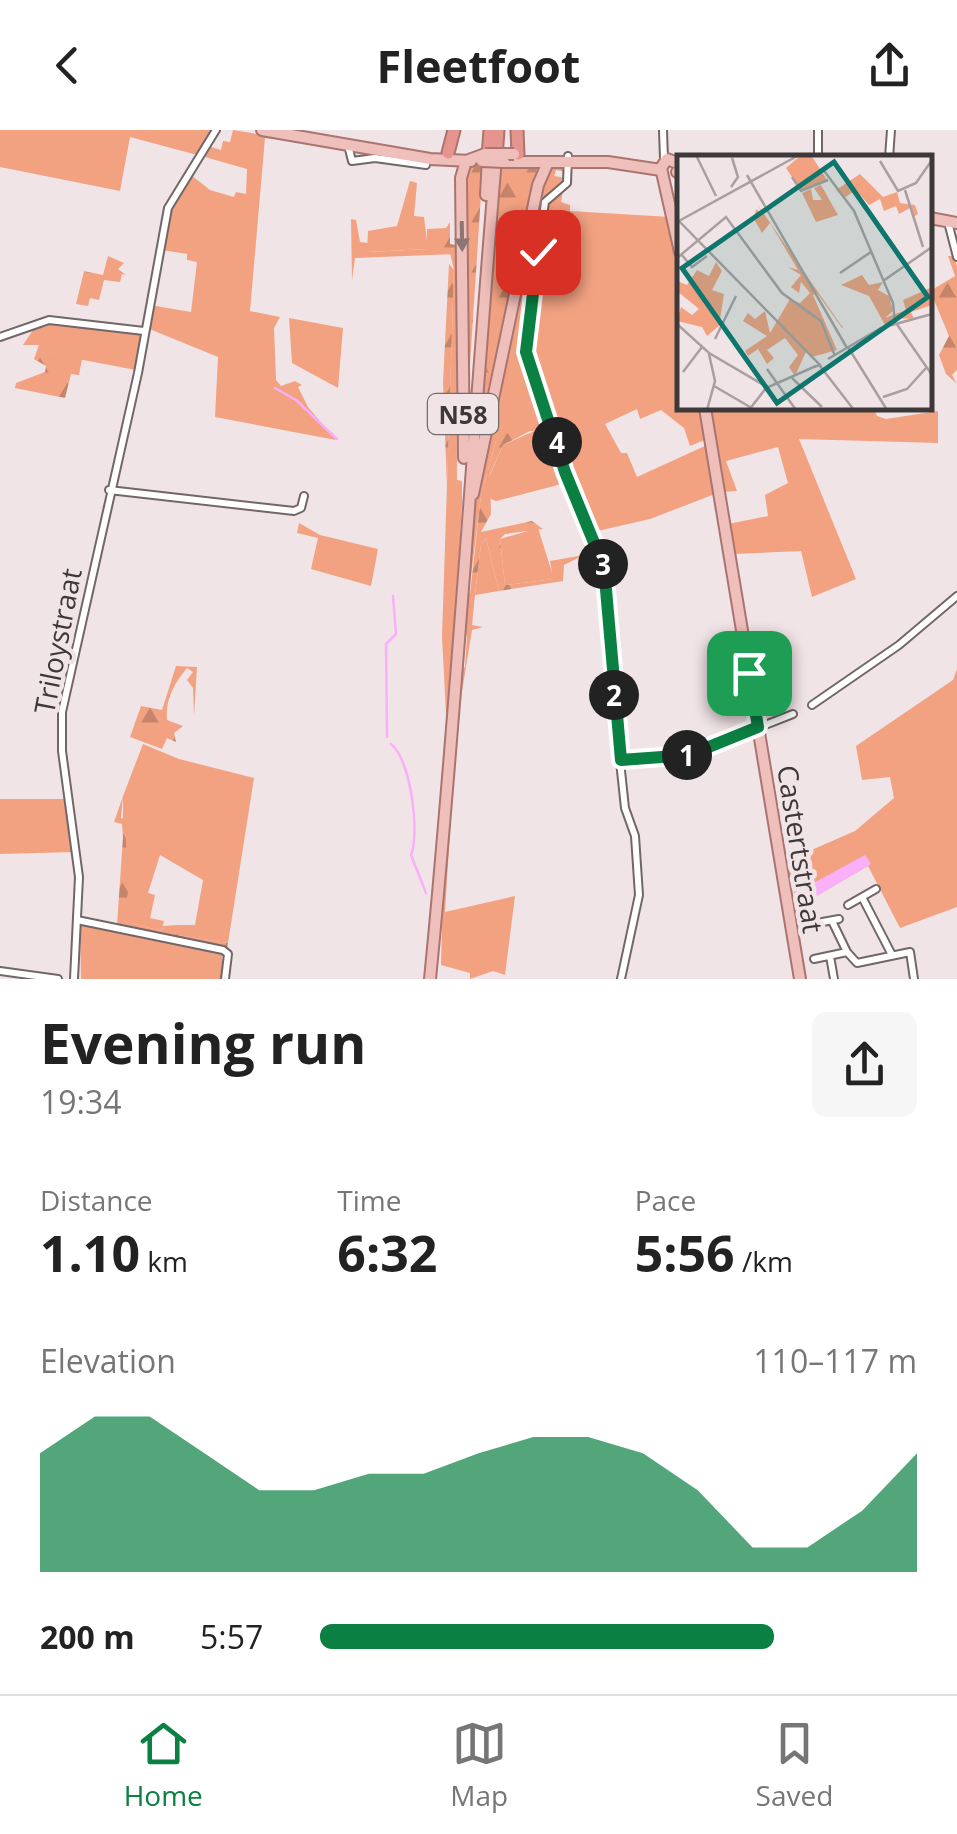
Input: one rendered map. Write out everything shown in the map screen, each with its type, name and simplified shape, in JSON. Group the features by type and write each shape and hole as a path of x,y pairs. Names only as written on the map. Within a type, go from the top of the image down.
{"highway":[{"path":"449,157 454,130"},
{"name":"N58","path":"490,130 513,158"},
{"name":"N58","path":"498,130 513,158"},
{"name":"N58","path":"513,158 516,130"}],"main road":[{"path":"262,130 449,157 568,159 671,168 670,192 677,234"},
{"name":"N58","path":"449,157 461,178 465,534"},
{"path":"469,158 568,159"},
{"path":"461,178 469,158"},
{"name":"N58","path":"465,534 538,185 513,158"},
{"name":"N58","path":"433,979 452,764 471,445 513,158"},
{"name":"Castertstraat","path":"705,410 800,979"}],"street":[{"name":"Triloystraat","path":"74,979 78,858 62,750 62,712 170,204 216,130"},
{"path":"664,130 671,168"},
{"path":"889,155 891,130"},
{"path":"348,145 352,161 374,158 426,165"},
{"path":"568,159 565,185 545,202 525,344 565,472 604,567 625,808 635,836 639,895 622,979"},
{"path":"952,223 957,257"},
{"path":"0,337 49,320 144,330"},
{"path":"109,490 294,511 301,508 304,496"},
{"path":"812,705 900,645 956,597"},
{"path":"621,760 689,755 793,714"},
{"path":"848,905 876,890"},
{"path":"862,896 892,955"},
{"path":"78,920 222,950 228,954 225,979"},
{"path":"806,925 836,920 847,952 857,963 912,954 914,979"},
{"path":"814,959 847,952"},
{"path":"830,956 834,979"},
{"path":"0,970 58,979"}],"green space":[{"path":"0,130 214,130 201,156 130,137 120,191 0,167"},
{"path":"233,130 306,142 265,138 250,311 280,317 274,328 276,380 281,386 295,381 302,385 298,387 308,407 336,440 215,417 218,357 147,328 150,305 191,312 197,262 187,260 187,254 162,250 170,209 191,175 210,190 234,197 236,192 246,194 247,169 205,157 211,147 221,150 223,141 230,142"},
{"path":"469,164 483,164 468,395 463,177"},
{"path":"500,164 537,169 484,407 480,406"},
{"path":"553,166 565,166 566,172 556,170 554,176 566,178 543,202 523,338 548,422 496,441 481,495 469,593 475,594 481,545 486,538 499,591 475,595 472,625 483,627 472,630 459,710 459,674 465,667 467,636 463,631 472,510 545,175"},
{"path":"410,181 417,183 414,216 424,217 428,249 367,252 368,231 397,226"},
{"path":"563,191 561,202 570,205 570,211 670,217 677,263 677,410 702,410 707,439 690,446 684,428 661,410 640,419 637,409 605,424 621,453 627,453 637,477 707,445 715,494 650,519 593,532 563,463 527,345 547,202"},
{"path":"351,219 356,220 360,242 368,243 368,252 427,249 427,229 446,228 450,222 450,244 456,245 456,254 355,258 352,280"},
{"path":"450,253 456,254 457,480 462,481 462,503 450,710 446,713 442,637 454,270"},
{"path":"108,256 124,263 118,269 126,275 122,274 120,282 104,280 99,300 90,298 88,306 76,304 84,271 103,275"},
{"path":"948,256 953,256 957,266 957,370 952,375 957,384 946,374 939,355 949,336 932,300 932,290 955,276"},
{"path":"449,264 454,270 447,487 443,382"},
{"path":"289,318 343,328 338,388 292,363"},
{"path":"48,323 142,333 136,370 41,352"},
{"path":"48,326 42,352 82,359 79,375 71,374 65,398 15,388 16,383 45,372 46,366 34,359 39,345 23,345 33,330"},
{"path":"709,410 875,410 877,416 886,419 938,411 938,443 799,439 856,579 812,597 801,551 733,554 728,524 768,516 765,495 788,483 778,447 726,461 737,491 722,492"},
{"path":"548,422 566,480 558,485 560,474 544,431 530,431 503,445 490,474 491,514 481,532 532,521 543,529 505,534 500,539 505,585 553,579 550,561 584,555 564,565 563,581 499,591 486,538 481,545 475,594 470,594 481,495 496,441 499,436"},
{"path":"539,429 555,454 558,485 496,501 489,498 490,475 503,445"},
{"path":"299,523 320,535 378,549 371,586 311,569 318,538 297,533"},
{"path":"538,528 554,579 505,585 500,539"},
{"path":"176,666 197,667 194,716 193,688 187,680 193,672 187,668 169,698 167,720 183,726 174,733 176,742 167,738 162,749 130,737 141,706 162,710"},
{"path":"957,669 957,907 900,928 868,866 796,908 799,906 784,862 855,831 894,798 890,777 862,780 856,746 953,680"},
{"path":"143,744 179,759 254,778 228,943 176,935 177,925 195,925 203,880 160,855 148,893 155,895 150,918 164,921 162,931 123,921 123,796"},
{"path":"123,796 121,818 125,819 128,892 123,921 162,931 163,926 177,925 177,935 228,943 227,949 117,925 123,837 122,824 114,822"},
{"path":"0,799 65,799 74,852 0,854"},
{"path":"451,816 445,912 515,896 505,975 493,971 470,979 470,973 441,965 444,853"},
{"path":"86,923 222,953 222,979 81,979 80,925"}],"shaded area":[{"path":"865,855 871,864 800,906 795,896 799,891"}],"waterway":[{"path":"275,388 296,400 337,439"},
{"path":"387,737 386,644 396,634 393,596"},
{"path":"391,744 404,765 412,797 411,855 426,893"}],"route":[{"path":"538,252 526,352 565,472 580,499 604,567 621,760 689,755 758,727 749,673"}]}
